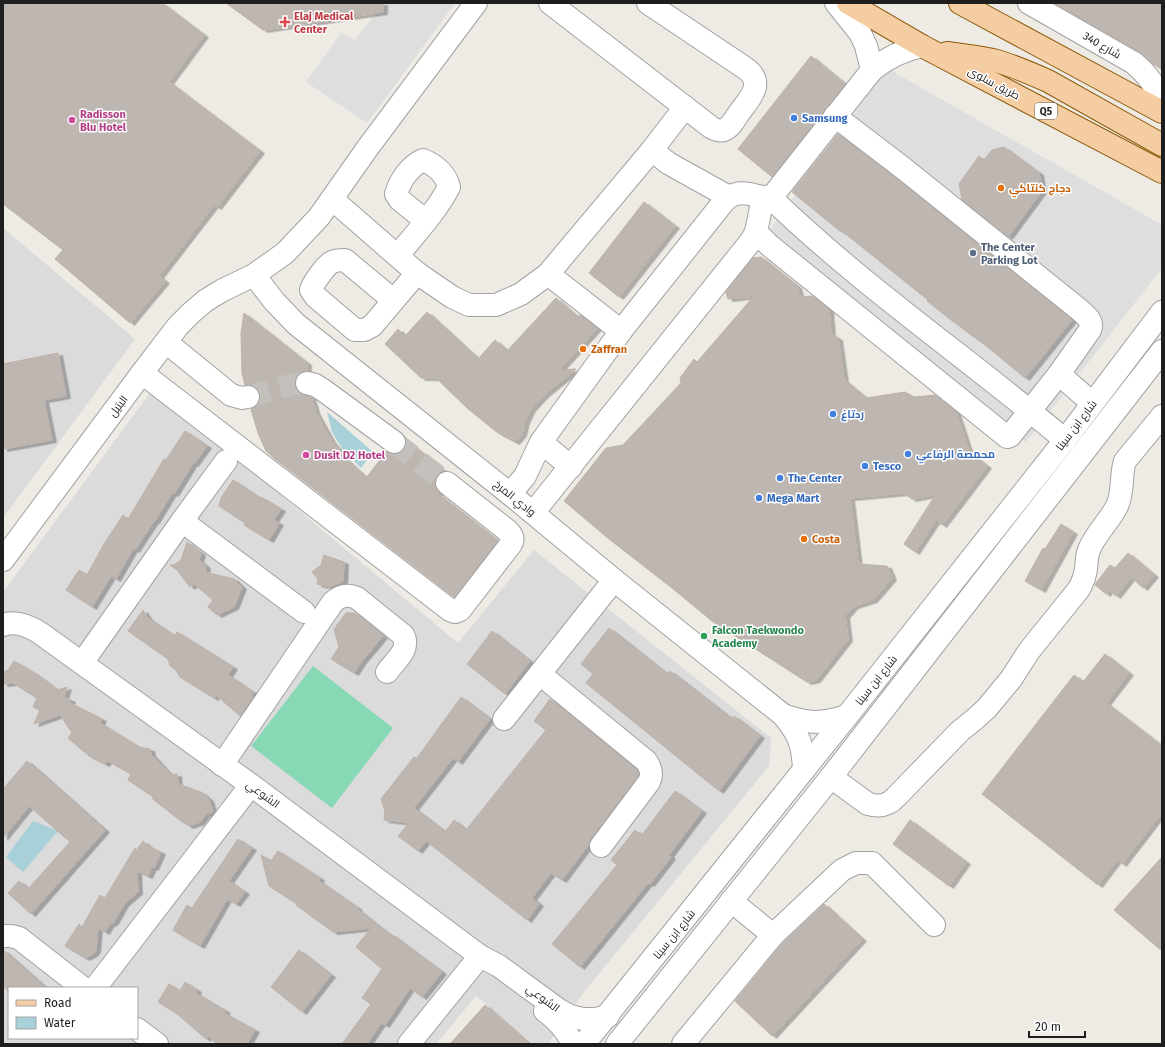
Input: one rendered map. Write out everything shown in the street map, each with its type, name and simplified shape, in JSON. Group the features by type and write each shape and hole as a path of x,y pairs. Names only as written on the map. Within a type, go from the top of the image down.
{"main road":[{"name":"طريق سلوى","path":"848,3 928,49 1161,172"},
{"path":"960,3 1162,112"},
{"path":"928,49 994,61 1031,73 1162,145"}],"street":[{"name":"البتيل","path":"3,560 178,326 205,301 254,275 285,254 314,223 369,146 476,3"},
{"path":"550,3 712,128 720,130 725,129 732,123 755,89 756,83 751,72 648,3"},
{"path":"836,3 860,33 866,46 872,70"},
{"name":"شارع 340","path":"1028,3 1134,63 1151,80 1162,100"},
{"path":"533,513 751,241 756,232 767,198 872,70 882,62 907,49 928,49"},
{"path":"332,199 417,272 452,297 470,305 496,305 521,294 548,274 652,150 685,107"},
{"path":"756,232 769,245 1007,438 1059,374 1090,330 1092,326 1091,322 1081,311 903,168 835,116"},
{"path":"652,150 668,163 729,197"},
{"path":"510,494 525,476 541,442 621,331 718,209 729,197 745,193 767,198 866,281 1030,410 1065,440"},
{"path":"398,256 426,221"},
{"path":"393,300 417,272"},
{"path":"548,274 621,331"},
{"name":"وادي المرخ","path":"254,275 274,301 296,324 510,494 614,580 783,715 793,726 800,740 804,755 804,770"},
{"name":"شارع ابن سينا","path":"584,1044 804,770 1065,440 1162,312"},
{"path":"166,342 231,395 242,398 248,397"},
{"name":"شارع ابن سينا","path":"617,1044 831,777 1162,351"},
{"path":"142,373 455,612 460,610 502,556 513,541 513,537 508,531 447,483"},
{"path":"1059,374 1092,403"},
{"path":"307,383 324,390 394,442"},
{"path":"831,777 868,804 875,806 888,804 960,731 975,720 987,708 1010,679 1029,651 1079,589 1086,573 1086,560 1088,552 1119,500 1121,492 1122,468 1125,462 1162,416"},
{"path":"541,442 571,467"},
{"path":"82,663 226,461"},
{"path":"182,521 304,612"},
{"path":"504,719 614,580"},
{"path":"222,765 333,602 338,598 344,596 357,598 403,634 405,638 405,649 387,672"},
{"name":"الشوعي","path":"3,625 8,623 20,623 31,627 250,785 482,958 496,972 557,1020 568,1033 573,1044"},
{"path":"540,674 646,761 652,772 650,782 601,846"},
{"name":"وادي المرخ","path":"783,715 799,720 815,722 831,721 847,716"},
{"path":"96,987 250,785"},
{"path":"683,1044 773,935 842,870 856,863 872,864 934,925"},
{"path":"731,902 773,935"},
{"path":"3,936 19,938 82,987"},
{"path":"409,1044 482,958"},
{"name":"الشوعي","path":"482,958 499,966 559,1010 570,1016 583,1019 596,1019 608,1016"},
{"path":"138,1030 157,1044"}],"shaded area":[{"path":"384,3 455,3 367,123 306,82 341,33 355,40"},
{"name":"The Center Parking Lot","path":"888,67 897,74 1162,225 1162,268 1026,442 764,238"},
{"path":"3,228 135,339 3,518"},
{"path":"153,389 458,643 534,550 771,738 769,766 584,992 548,1044 534,1044 476,996 436,1044 3,1044 3,592"}],"green space":[{"path":"313,666 393,728 332,808 251,746"}],"water":[{"path":"327,412 373,452 361,468 343,450 332,432"},
{"path":"33,821 58,831 23,872 6,857"}],"building":[{"path":"3,3 162,3 204,35 169,82 260,151 217,207 214,205 159,276 165,281 130,323 55,259 63,250 3,204"},
{"name":"Elaj Medical Center","path":"226,3 383,3 383,12 263,30"},
{"path":"1054,3 1162,3 1162,69 1153,64 1140,52"},
{"name":"Samsung","path":"811,56 845,84 772,177 738,149"},
{"path":"838,134 1072,320 1025,378 792,192"},
{"name":"دجاج كنتاكي","path":"1004,147 1039,173 1042,191 1008,237 962,200 959,184 979,156 984,160 992,150"},
{"path":"644,202 675,226 619,297 589,273"},
{"name":"The Center","path":"761,257 797,286 800,297 812,296 829,309 831,334 838,338 844,380 866,398 905,392 914,397 935,395 956,412 969,452 987,466 942,525 936,520 915,552 904,544 936,494 912,499 904,493 850,498 858,564 887,566 892,578 873,600 854,606 845,616 848,639 816,680 807,682 712,621 564,501 606,448 623,445 681,383 680,378 694,359 697,362 754,296 728,299 726,292 753,258"},
{"path":"556,298 577,317 580,315 597,328 559,370 576,369 545,394 531,409 525,421 522,434 515,442 498,433 467,408 436,378 421,378 385,344 398,329 405,336 427,312 478,359 495,340 507,351"},
{"name":"Dusit D2 Hotel","path":"244,313 307,363 307,371 303,371 298,375 295,380 295,387 299,392 311,397 316,413 331,440 347,460 366,478 386,452 393,454 404,450 406,440 444,471 437,475 435,481 435,487 439,492 437,493 498,541 454,597 266,451 258,433 251,409 260,402 260,395 258,389 253,385 245,385 242,373 241,333"},
{"path":"58,353 66,396 44,400 52,440 3,449 3,364"},
{"path":"185,431 207,446 194,464 193,463 174,494 172,493 135,550 133,549 116,579 111,576 92,607 66,590 79,570 87,575 104,544 123,515 128,519 164,459 166,460"},
{"path":"233,480 260,498 261,497 281,509 274,520 279,523 269,540 244,525 245,523 219,506 221,498"},
{"path":"1061,524 1073,532 1041,590 1025,581 1043,548 1045,549"},
{"path":"187,542 201,553 199,560 206,566 205,572 234,579 242,587 234,607 217,615 208,607 213,600 194,584 190,587 177,570 170,565 174,565 181,560"},
{"path":"1128,553 1154,575 1143,588 1131,577 1116,596 1109,590 1106,594 1095,585 1096,583 1110,565 1115,568"},
{"path":"324,555 344,562 343,581 330,587 317,584 318,579 312,572 321,565"},
{"path":"143,610 148,618 175,636 177,632 233,667 228,675 253,692 251,701 240,716 216,695 214,698 180,677 176,670 170,666 168,659 128,631"},
{"path":"346,613 355,613 383,636 354,673 331,659 339,647 334,629"},
{"path":"609,628 667,674 670,671 732,719 734,716 760,736 719,791 586,683 593,674 581,664"},
{"path":"492,631 530,661 505,694 467,664"},
{"path":"1105,654 1129,673 1106,703 1162,746 1162,812 1122,864 1117,860 1098,885 982,794 1074,675 1083,682"},
{"path":"14,661 36,674 57,690 67,687 64,697 71,700 70,703 102,719 100,723 139,747 150,749 151,754 171,775 177,774 178,784 201,792 209,799 213,812 206,814 200,822 189,826 153,799 152,796 128,780 131,774 108,761 105,764 89,756 68,738 72,733 60,715 34,724 40,710 33,707 37,698 13,683 3,684 3,673 9,669"},
{"path":"461,697 490,719 458,762 453,758 414,808 445,832 454,820 466,830 546,730 534,721 550,699 637,769 638,776 591,838 589,844 562,880 551,873 532,898 539,904 527,920 426,841 418,851 398,836 409,823 384,820 385,811 381,799 414,757 417,758"},
{"path":"27,761 105,830 31,914 8,893 19,881 28,889 70,842 29,806 3,838 3,789"},
{"path":"675,791 702,811 669,855 671,857 650,884 648,883 580,967 552,944 617,865 611,860 635,830 642,835"},
{"path":"910,820 966,862 949,886 893,844"},
{"path":"238,839 252,848 229,881 245,892 236,904 227,899 200,946 173,930 187,905 192,908"},
{"path":"143,841 150,847 161,852 154,868 152,867 148,876 137,871 138,892 124,904 114,922 109,925 105,932 98,928 96,950 93,954 85,958 65,946 79,924 82,927 100,895 105,898 135,848 136,851"},
{"path":"278,851 320,878 319,881 358,908 357,909 390,935 391,934 442,972 422,997 410,988 385,1025 381,1023 367,1044 342,1044 371,1004 362,998 382,969 356,947 371,928 333,932 296,905 297,904 269,886 261,855 271,861"},
{"path":"1162,857 1162,951 1114,910"},
{"path":"824,904 862,939 772,1036 735,1001 782,944"},
{"path":"3,950 45,987 8,987 3,988"},
{"path":"299,950 331,975 302,1012 271,987"},
{"path":"185,982 197,990 196,993 226,1011 224,1013 255,1030 247,1044 217,1044 208,1036 206,1039 176,1013 158,1002 169,984 180,991"},
{"path":"485,1005 530,1044 450,1044"}],"tunnel":[{"path":"248,397 294,384 307,383"},
{"path":"394,442 447,483"}],"place":[{"name":"Elaj Medical Center","path":"285,22"},
{"name":"Samsung","path":"794,118"},
{"name":"Radisson Blu Hotel","path":"72,120"},
{"name":"دجاج كنتاكي","path":"1001,188"},
{"name":"The Center Parking Lot","path":"973,253"},
{"name":"Zaffran","path":"583,349"},
{"name":"ردتاغ","path":"833,414"},
{"name":"محمصة الرفاعي","path":"908,454"},
{"name":"Dusit D2 Hotel","path":"306,455"},
{"name":"Tesco","path":"865,466"},
{"name":"The Center","path":"780,478"},
{"name":"Mega Mart","path":"759,498"},
{"name":"Costa","path":"804,539"},
{"name":"Falcon Taekwondo Academy","path":"704,636"}]}
